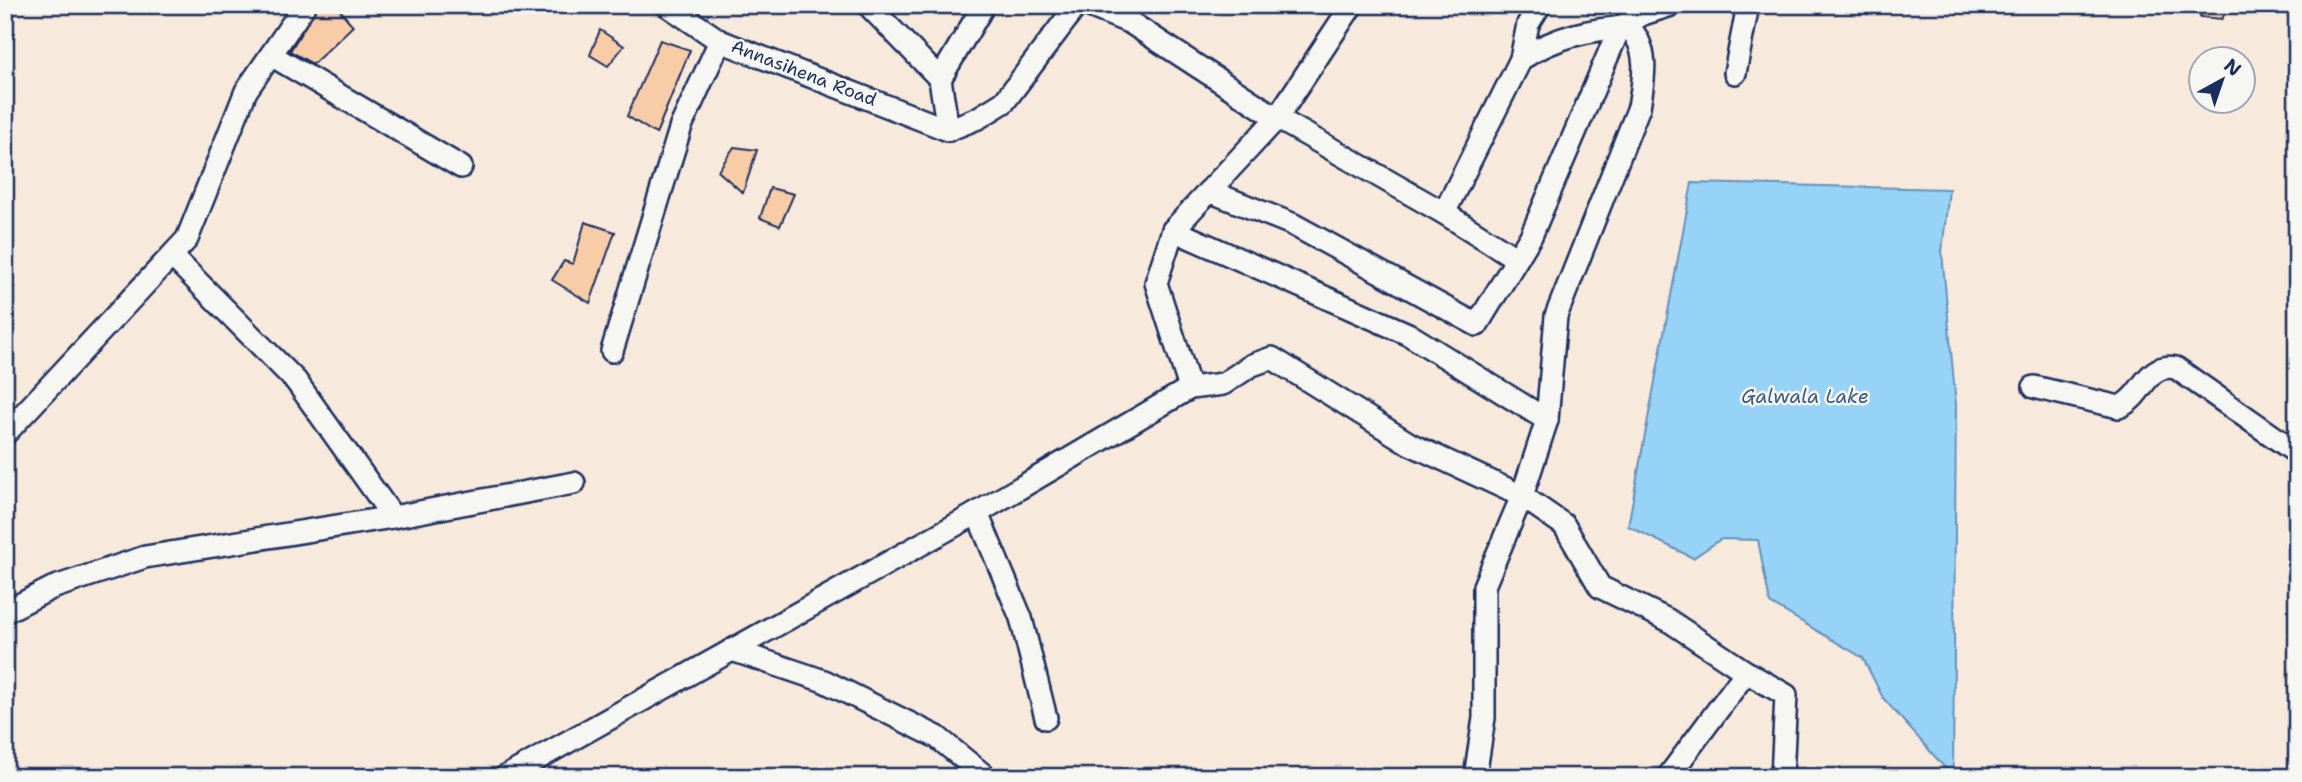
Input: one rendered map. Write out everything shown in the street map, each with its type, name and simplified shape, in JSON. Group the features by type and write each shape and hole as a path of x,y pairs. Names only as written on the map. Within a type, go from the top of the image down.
{"street":[{"path":"5,434 187,239 246,91 305,5"},
{"name":"Annasihena Road","path":"667,5 720,41 948,130"},
{"path":"868,5 940,79 948,130 978,118 1004,102 1077,5"},
{"path":"1087,5 1131,23 1277,118 1517,258"},
{"path":"1190,388 1156,283 1173,230 1277,118 1352,5"},
{"path":"1444,213 1521,59 1528,24 1540,5"},
{"path":"1209,191 1292,224 1477,325 1531,236 1620,27 1643,14 1671,5"},
{"path":"1735,73 1748,5"},
{"path":"940,79 980,7"},
{"path":"1475,777 1484,718 1484,586 1522,496 1547,420 1556,316 1639,107 1645,71 1640,39 1629,27 1590,29 1542,46 1521,59"},
{"path":"612,351 681,125 720,41"},
{"path":"271,55 461,167"},
{"path":"1173,230 1408,334 1547,420"},
{"path":"172,256 296,381 394,517"},
{"path":"505,777 977,513 1190,388 1223,384 1252,365 1272,358 1410,444 1522,496 1564,525 1600,587 1668,620 1786,695 1782,777"},
{"path":"2034,387 2119,407 2133,397 2153,371 2164,366 2176,368 2297,453"},
{"path":"5,612 52,588 145,557 394,517 574,483"},
{"path":"977,513 1021,618 1046,718"},
{"path":"732,650 824,681 937,737 986,777"},
{"path":"1668,777 1746,672"}],"water":[{"name":"Galwala Lake","path":"1692,183 1949,189 1942,252 1956,405 1953,777 1883,698 1863,658 1770,603 1758,540 1721,539 1693,558 1628,526"}],"building":[{"path":"318,5 336,5 353,26 313,64 290,51"},
{"path":"2205,5 2229,5 2222,19 2200,17"},
{"path":"600,30 624,46 608,66 590,55"},
{"path":"660,40 690,50 656,134 627,116"},
{"path":"734,147 757,150 743,193 718,171"},
{"path":"770,188 794,194 780,226 760,218"},
{"path":"585,222 615,232 590,303 552,280 564,261 573,264"}]}
